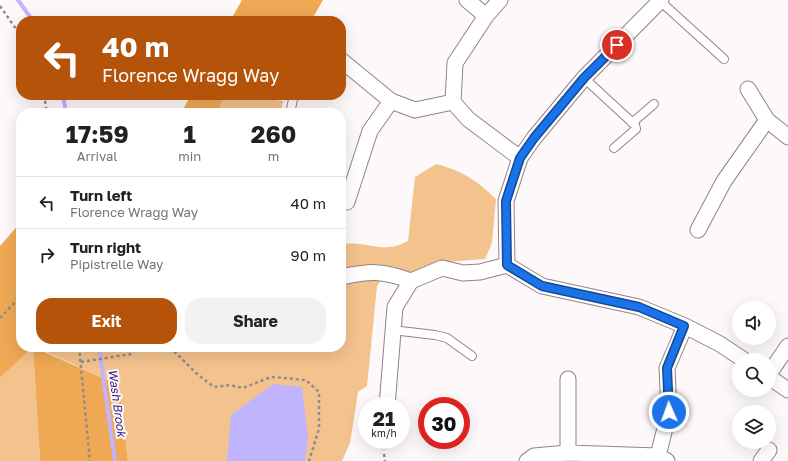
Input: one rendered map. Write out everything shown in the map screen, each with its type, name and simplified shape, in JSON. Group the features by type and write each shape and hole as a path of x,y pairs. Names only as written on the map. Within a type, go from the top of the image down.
{"street":[{"path":"467,0 486,16"},
{"path":"500,0 486,16 455,63 454,102 468,119 520,158"},
{"path":"507,265 506,201 520,158 534,138 584,78 660,0"},
{"path":"346,64 391,101 415,110 454,102"},
{"path":"748,89 768,120 788,137"},
{"path":"346,202 370,131 391,101"},
{"path":"698,230 724,181 768,120"},
{"path":"388,397 395,307 410,281 442,268 463,272 480,272 507,265 542,286 639,307 684,326 720,344 734,353"},
{"path":"346,276 366,272 390,273 410,281"},
{"path":"527,461 534,456 568,453 662,458 669,412 667,368 684,326"},
{"path":"776,364 788,346"},
{"path":"568,379 568,453"},
{"path":"776,382 788,390"}],"lane":[{"path":"660,0 724,59"},
{"path":"584,78 632,123 636,129 614,148"},
{"path":"632,123 654,104"},
{"path":"392,330 447,338 472,356"}],"path":[{"path":"0,6 16,29"},
{"path":"0,318 16,301"},
{"path":"80,352 90,461"},
{"path":"81,362 102,360 131,354 133,352"},
{"path":"175,352 197,374 214,388 230,385 243,388 271,377 306,380 319,392 319,429 309,461"}],"shaded area":[{"path":"242,0 323,0 314,16 233,16"},
{"path":"188,100 223,100 219,108 184,108"},
{"path":"223,100 283,101 282,108 219,108"},
{"path":"436,164 462,173 482,186 496,199 492,243 485,259 433,263 409,274 393,266 377,286 367,386 358,392 350,443 342,461 128,461 119,385 46,352 346,352 346,243 390,247 408,241 415,177"},
{"path":"16,228 16,352 28,352 0,378 0,246"},
{"path":"28,352 33,352 40,461 0,461 0,378"},
{"path":"33,352 44,352 119,385 128,461 40,461"},
{"path":"273,384 302,387 308,438 305,461 227,461 231,415"}],"waterway":[{"name":"Wash Brook","path":"18,0 29,16"},
{"name":"Wash Brook","path":"64,100 65,108"},
{"name":"Wash Brook","path":"100,352 115,461"}],"route":[{"path":"617,45 584,78 534,138 520,158 506,201 507,265 542,286 639,307 684,326 667,368 669,412"}]}
